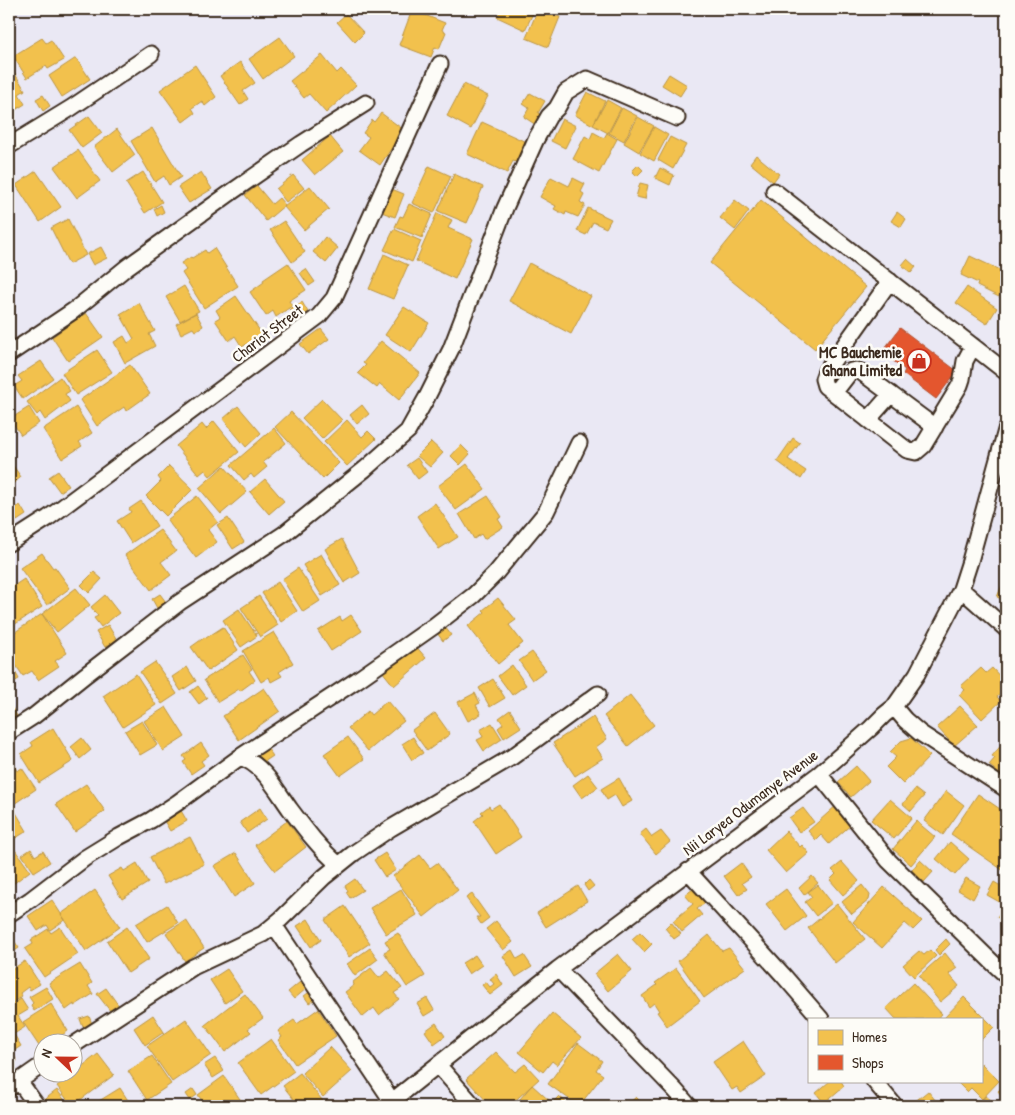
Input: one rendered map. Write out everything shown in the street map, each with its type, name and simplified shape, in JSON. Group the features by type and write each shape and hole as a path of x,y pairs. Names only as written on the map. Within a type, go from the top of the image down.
{"street":[{"path":"9,146 71,108 151,54"},
{"name":"Chariot Street","path":"9,543 48,518 319,316 334,298 440,64"},
{"path":"9,732 34,716 180,602 284,534 365,469 408,431 451,349 505,208 536,139 566,92 587,79 677,118"},
{"path":"9,354 73,311 127,267 233,191 301,144 366,103"},
{"path":"774,191 1006,372"},
{"path":"890,281 826,371 823,379 825,386 906,450 916,452 923,446 960,385 965,361 973,346"},
{"path":"834,393 851,371 856,370 935,427"},
{"path":"868,420 891,394"},
{"name":"Nii Laryea Odumanye Avenue","path":"389,1104 558,969 819,774 894,707 917,674 961,589 1006,430"},
{"path":"9,914 85,858 164,811 240,757 357,680 474,596 495,574 546,512 579,443"},
{"path":"961,589 1006,629"},
{"path":"82,1040 194,967 263,934 324,877 354,853 391,828 512,757 598,694"},
{"path":"894,707 920,733 1006,789"},
{"path":"240,757 251,762 264,774 316,843 339,865"},
{"path":"819,774 889,861 1006,975"},
{"path":"688,871 820,1018"},
{"path":"274,925 389,1104"},
{"path":"558,969 689,1106"},
{"path":"438,1065 474,1106"},
{"path":"32,1072 14,1085 37,1106"},
{"path":"875,1082 895,1106"}],"building: Homes":[{"path":"501,9 535,9 525,30 497,17"},
{"path":"538,9 560,17 548,47 526,38"},
{"path":"412,10 445,23 442,30 446,32 439,49 435,47 431,57 399,45"},
{"path":"346,14 364,33 355,42 337,22"},
{"path":"280,37 294,56 263,79 249,59"},
{"path":"42,38 46,43 51,40 64,60 48,69 46,66 27,78 13,56"},
{"path":"322,55 337,73 341,69 356,85 326,113 309,94 304,98 290,81"},
{"path":"76,58 90,79 62,97 49,76"},
{"path":"240,62 255,83 243,91 248,99 240,105 220,76"},
{"path":"9,64 25,90 19,94 25,104 9,114"},
{"path":"195,65 216,97 205,106 202,101 192,108 195,113 183,122 160,90"},
{"path":"669,74 687,85 680,96 662,85"},
{"path":"464,84 488,96 471,129 447,116"},
{"path":"587,92 605,101 593,125 575,115"},
{"path":"530,93 545,101 538,113 542,116 536,125 524,117 529,108 523,104"},
{"path":"43,95 50,106 43,111 36,99"},
{"path":"607,100 621,108 608,133 593,125"},
{"path":"622,108 637,116 624,141 609,133"},
{"path":"381,113 404,130 380,165 359,150 369,137 363,133 372,120 374,122"},
{"path":"89,116 102,133 82,148 69,130"},
{"path":"638,117 654,126 639,152 624,143"},
{"path":"562,119 576,126 565,148 551,141"},
{"path":"482,122 526,142 516,162 513,161 507,173 467,154"},
{"path":"654,127 668,135 654,161 640,153"},
{"path":"152,128 181,177 169,185 164,176 155,182 131,141"},
{"path":"117,129 135,155 113,172 94,147"},
{"path":"593,132 604,138 607,133 617,139 599,173 573,159 585,136 590,139"},
{"path":"330,136 343,152 315,175 302,160"},
{"path":"670,137 686,145 673,169 658,160"},
{"path":"78,150 100,181 77,198 54,167"},
{"path":"756,155 779,174 773,182 750,163"},
{"path":"638,165 643,170 637,176 632,171"},
{"path":"429,166 451,176 434,213 412,203"},
{"path":"660,168 674,175 670,185 655,178"},
{"path":"36,171 61,207 40,222 16,185"},
{"path":"143,172 162,202 145,213 126,183"},
{"path":"201,172 212,189 189,203 178,187"},
{"path":"454,174 483,187 467,223 438,211"},
{"path":"293,175 304,188 286,202 276,189"},
{"path":"551,177 569,186 573,178 585,184 581,192 584,194 580,202 585,205 578,217 566,212 565,215 554,209 556,206 540,197"},
{"path":"640,183 648,185 645,199 636,197"},
{"path":"257,186 272,204 279,198 285,205 266,221 245,195"},
{"path":"310,186 329,209 304,230 284,207"},
{"path":"389,188 404,194 395,217 379,211"},
{"path":"9,192 15,202 9,206"},
{"path":"735,200 749,211 735,230 720,218"},
{"path":"761,200 866,287 815,349 710,263"},
{"path":"409,204 432,214 422,238 395,227 400,216 403,217"},
{"path":"161,205 164,212 157,216 154,209"},
{"path":"588,208 611,219 606,228 593,222 586,235 577,231"},
{"path":"897,212 906,219 901,227 891,221"},
{"path":"437,213 452,220 448,228 473,239 455,279 416,261"},
{"path":"68,219 86,255 69,264 51,228"},
{"path":"284,221 305,252 292,262 270,230"},
{"path":"394,229 421,241 412,262 384,250"},
{"path":"325,237 338,248 326,263 313,252"},
{"path":"101,247 107,258 93,265 87,254"},
{"path":"214,248 238,286 204,308 182,273 186,270 181,263 205,250 207,253"},
{"path":"384,254 408,265 393,299 369,289"},
{"path":"970,256 1006,273 1006,282 999,297 977,286 978,283 961,275"},
{"path":"907,259 916,267 911,273 902,265"},
{"path":"288,263 306,290 289,301 292,306 276,317 273,311 266,316 250,292 264,282 263,280"},
{"path":"529,263 591,296 571,334 509,301"},
{"path":"306,269 315,282 309,286 300,273"},
{"path":"184,286 199,311 180,321 166,297"},
{"path":"967,287 997,308 987,324 956,303"},
{"path":"9,296 15,307 9,311"},
{"path":"236,296 262,334 242,347 235,336 229,341 215,320 220,317 216,310"},
{"path":"302,302 308,312 297,320 290,309"},
{"path":"139,303 155,331 149,334 155,346 125,363 114,342 124,336 128,343 134,339 120,314"},
{"path":"404,307 429,323 411,352 385,335"},
{"path":"86,313 103,337 68,361 52,337"},
{"path":"196,313 203,326 195,331 193,328 181,334 176,324"},
{"path":"321,329 329,339 308,354 300,344"},
{"path":"381,341 420,373 399,400 380,384 377,388 358,373 366,365 363,363"},
{"path":"97,350 112,372 76,395 62,373"},
{"path":"41,361 53,378 23,399 14,386 22,381 18,376"},
{"path":"130,365 150,394 126,411 124,407 97,426 80,400"},
{"path":"60,377 70,391 65,394 70,401 45,420 40,412 37,415 27,402"},
{"path":"322,399 342,420 322,439 302,418"},
{"path":"362,405 369,414 357,424 350,415"},
{"path":"238,406 261,433 246,447 223,419"},
{"path":"29,407 39,423 21,435 10,419"},
{"path":"76,407 92,433 79,442 82,446 62,459 43,429"},
{"path":"291,412 339,463 323,479 275,427"},
{"path":"347,420 362,437 368,431 376,439 347,466 324,442"},
{"path":"214,421 239,452 210,476 205,470 199,475 176,446 202,424 206,429"},
{"path":"274,428 286,443 263,462 267,467 254,478 251,474 244,480 231,465"},
{"path":"793,438 800,443 788,459 806,471 801,479 777,461"},
{"path":"431,442 443,453 430,467 417,456"},
{"path":"461,445 470,454 460,465 451,456"},
{"path":"417,458 427,472 418,479 407,465"},
{"path":"9,460 21,477 9,487"},
{"path":"467,464 485,489 456,510 438,486"},
{"path":"169,466 193,489 166,516 146,496 161,481 158,477"},
{"path":"224,466 247,492 221,514 199,488"},
{"path":"58,471 69,486 60,492 49,477"},
{"path":"265,479 284,501 269,514 250,492"},
{"path":"197,496 218,522 208,530 217,542 196,558 167,520"},
{"path":"488,496 502,517 498,519 503,527 484,539 481,534 474,539 459,514"},
{"path":"141,501 157,526 131,543 117,521 131,512 129,509"},
{"path":"435,503 458,537 439,549 417,516"},
{"path":"20,505 26,515 17,521 11,511"},
{"path":"228,518 244,542 233,549 217,525"},
{"path":"160,530 176,551 161,562 171,575 151,590 125,555"},
{"path":"342,539 360,573 344,583 325,549"},
{"path":"42,553 70,588 47,605 20,568"},
{"path":"321,554 340,585 322,596 303,565"},
{"path":"298,568 320,601 303,612 282,579"},
{"path":"94,572 102,579 89,593 81,585"},
{"path":"24,579 42,607 9,628 9,589"},
{"path":"278,582 297,611 281,622 262,593"},
{"path":"1003,583 1006,585 1006,601 997,597"},
{"path":"76,588 90,605 57,632 42,614"},
{"path":"160,594 166,602 157,608 152,599"},
{"path":"105,595 119,613 101,627 94,618 98,616 91,607"},
{"path":"259,596 278,625 260,637 241,608"},
{"path":"498,598 516,620 509,625 523,643 498,664 468,626"},
{"path":"239,609 257,636 241,647 223,620"},
{"path":"42,614 67,653 55,661 59,666 38,680 32,671 23,676 9,655 9,636"},
{"path":"351,615 362,631 331,651 318,631 340,617 342,621"},
{"path":"442,623 451,635 443,641 434,629"},
{"path":"108,625 117,640 105,647 96,632"},
{"path":"223,627 238,650 208,671 191,647"},
{"path":"274,632 293,663 279,672 282,676 271,682 269,677 261,682 243,651"},
{"path":"414,644 426,658 394,686 382,671"},
{"path":"532,652 546,670 532,680 519,661"},
{"path":"243,655 252,669 249,671 255,680 240,691 239,689 218,702 204,680"},
{"path":"9,661 19,679 12,683 15,689 9,693"},
{"path":"155,662 177,694 162,704 140,672"},
{"path":"512,665 526,685 512,695 498,676"},
{"path":"187,667 196,681 181,691 172,677"},
{"path":"981,668 986,673 992,668 1006,683 1006,688 997,697 1001,701 982,719 959,695 965,690 961,686"},
{"path":"136,674 156,705 123,727 103,696"},
{"path":"493,679 505,698 490,707 479,688"},
{"path":"198,686 207,698 199,704 190,692"},
{"path":"264,688 280,711 239,740 223,716"},
{"path":"475,693 480,703 476,705 481,714 468,721 458,702"},
{"path":"630,695 654,725 628,746 604,716"},
{"path":"387,701 404,721 368,751 348,728 368,711 371,715"},
{"path":"9,703 17,716 9,721"},
{"path":"960,706 978,725 954,746 937,727"},
{"path":"166,707 185,737 163,751 144,721"},
{"path":"510,710 521,727 504,738 498,728 503,724 499,718"},
{"path":"435,713 450,734 427,751 412,730"},
{"path":"593,717 607,739 596,747 603,758 575,776 553,743"},
{"path":"142,721 157,745 140,755 125,731"},
{"path":"492,723 502,739 484,751 477,740 483,737 480,730"},
{"path":"53,728 73,761 39,783 21,754 33,746 31,742"},
{"path":"348,737 364,759 340,776 324,754"},
{"path":"413,737 423,753 412,760 402,744"},
{"path":"82,738 91,750 80,759 71,747"},
{"path":"911,738 930,756 903,784 886,767 896,757 890,752 901,741"},
{"path":"1004,742 1006,743 1006,773 1003,777 989,765 995,758 992,756"},
{"path":"201,743 209,755 201,761 204,765 191,774 183,762 186,760 183,756"},
{"path":"267,748 273,756 264,762 258,754"},
{"path":"11,761 17,771 22,768 36,789 11,806 9,802 9,762"},
{"path":"856,766 869,781 851,797 838,782"},
{"path":"588,774 598,787 582,798 573,785"},
{"path":"619,778 632,801 622,807 615,795 607,800 601,789"},
{"path":"86,784 105,811 75,832 56,804"},
{"path":"915,789 924,796 911,811 903,804"},
{"path":"946,791 964,805 943,835 924,821"},
{"path":"978,794 1006,813 1006,868 1004,871 951,834"},
{"path":"890,799 912,818 894,839 871,820"},
{"path":"499,804 521,837 496,854 474,821 489,806 491,809"},
{"path":"838,804 853,823 829,844 821,835 816,840 808,831"},
{"path":"260,808 267,819 247,833 240,822"},
{"path":"803,808 814,822 799,832 789,818"},
{"path":"180,809 187,821 170,831 163,819"},
{"path":"15,811 27,831 11,841 9,837 9,815"},
{"path":"287,821 306,847 275,871 255,845"},
{"path":"916,821 935,837 911,865 893,849"},
{"path":"646,829 652,837 661,831 670,842 656,854 640,834"},
{"path":"786,831 800,847 802,845 809,853 786,873 766,850"},
{"path":"190,837 204,864 164,884 150,857"},
{"path":"950,842 969,859 955,875 936,859"},
{"path":"13,847 30,871 9,887 9,850"},
{"path":"31,849 35,856 43,851 50,862 34,872 22,855"},
{"path":"236,853 255,883 234,897 214,866"},
{"path":"385,853 396,870 385,877 374,860"},
{"path":"420,855 430,868 437,863 458,890 424,917 393,876"},
{"path":"920,860 933,872 924,882 912,870"},
{"path":"842,862 859,881 843,895 830,880 836,874 832,870"},
{"path":"137,863 148,883 122,899 108,876 122,868 124,871"},
{"path":"741,863 751,877 742,883 747,889 738,895 724,876"},
{"path":"812,876 818,883 804,895 799,888"},
{"path":"966,878 980,886 973,899 958,890"},
{"path":"355,879 363,890 350,898 345,886"},
{"path":"589,880 594,886 588,891 584,885"},
{"path":"994,882 1006,889 1006,899 1003,904 987,895"},
{"path":"818,885 832,903 816,916 805,902 812,897 808,892"},
{"path":"862,885 870,895 869,900 852,914 842,902"},
{"path":"578,886 587,901 546,927 537,913"},
{"path":"884,887 922,921 913,930 905,923 882,948 853,922"},
{"path":"401,889 417,915 386,934 370,908"},
{"path":"693,889 705,903 697,909 702,915 682,932 673,921 693,904 685,895"},
{"path":"786,889 806,916 787,931 766,904"},
{"path":"95,890 120,927 86,951 61,914"},
{"path":"472,894 489,918 481,924 476,917 480,917 466,898"},
{"path":"52,900 65,920 50,930 47,925 38,931 28,916"},
{"path":"837,904 865,939 835,963 808,928"},
{"path":"167,905 178,923 147,942 136,924"},
{"path":"1006,905 1006,924 997,917"},
{"path":"345,906 370,943 349,957 325,920"},
{"path":"308,919 321,940 311,947 297,926"},
{"path":"186,920 204,948 185,961 166,933"},
{"path":"496,921 513,942 503,950 486,929"},
{"path":"671,922 681,934 674,939 665,928"},
{"path":"60,927 78,954 44,977 25,949 33,944 31,940 48,929 51,933"},
{"path":"127,927 149,959 128,973 107,941"},
{"path":"640,932 652,944 644,952 632,939"},
{"path":"9,933 19,948 9,955"},
{"path":"398,933 425,976 407,987 384,952 390,949 385,941"},
{"path":"709,935 722,951 729,948 745,968 704,998 678,961"},
{"path":"946,939 950,944 939,955 935,950"},
{"path":"370,948 378,959 355,976 347,964"},
{"path":"512,950 517,959 524,955 532,967 516,977 503,956"},
{"path":"930,950 936,956 914,977 903,965 919,951 924,955"},
{"path":"945,953 957,968 949,974 959,986 940,1002 919,976"},
{"path":"618,954 632,971 608,991 594,974"},
{"path":"475,955 482,965 469,974 462,963"},
{"path":"25,961 40,984 30,990 28,987 20,993 22,996 9,1005 9,971"},
{"path":"80,964 92,983 88,986 93,994 66,1010 49,983"},
{"path":"371,968 379,978 388,971 402,988 394,993 399,999 379,1015 374,1008 363,1017 345,992 354,985 353,982"},
{"path":"676,968 700,1001 667,1026 657,1012 659,1011 654,1003 649,1007 642,996 657,985 655,983"},
{"path":"227,969 242,991 225,1003 210,980"},
{"path":"496,974 503,985 490,995 482,985 486,982 490,987 494,984 490,979"},
{"path":"300,982 306,989 294,999 288,992"},
{"path":"913,983 942,1014 937,1018 895,1018 886,1008"},
{"path":"46,987 53,999 34,1011 31,1005 33,1003 29,997"},
{"path":"106,988 119,1006 111,1012 97,994"},
{"path":"312,990 317,998 309,1003 304,996"},
{"path":"245,994 263,1018 248,1029 251,1032 225,1052 205,1025"},
{"path":"964,997 994,1027 982,1039 982,1018 945,1017"},
{"path":"427,998 434,1010 424,1016 417,1004"},
{"path":"21,999 28,1010 18,1016 25,1027 14,1034 9,1025 9,1006"},
{"path":"51,1004 68,1031 32,1032 32,1036 23,1022"},
{"path":"318,1009 336,1036 295,1064 278,1040 282,1037 278,1031 294,1020 297,1024"},
{"path":"552,1013 581,1038 557,1065 552,1061 543,1072 519,1052"},
{"path":"153,1015 164,1032 145,1045 134,1028"},
{"path":"89,1016 92,1024 83,1027 80,1019"},
{"path":"186,1019 211,1055 172,1082 147,1046"},
{"path":"436,1023 445,1036 434,1044 425,1031"},
{"path":"9,1026 21,1046 12,1052 17,1061 9,1067"},
{"path":"271,1039 294,1071 261,1095 238,1063"},
{"path":"743,1041 766,1076 741,1093 737,1087 732,1090 713,1062"},
{"path":"578,1043 602,1061 596,1070 603,1075 579,1106 548,1084"},
{"path":"330,1047 352,1071 323,1097 302,1073"},
{"path":"496,1052 515,1072 525,1064 539,1079 509,1106 491,1106 466,1079"},
{"path":"98,1054 114,1075 72,1106 57,1086 62,1082 82,1082 82,1066"},
{"path":"152,1056 171,1084 147,1100 128,1071"},
{"path":"215,1058 224,1071 213,1078 204,1065"},
{"path":"982,1064 999,1081 982,1099 971,1088 967,1092 957,1082 982,1082"},
{"path":"300,1073 327,1106 299,1106 283,1086"},
{"path":"224,1076 242,1102 236,1106 206,1106 198,1095"},
{"path":"829,1082 842,1082 844,1086 824,1103 816,1093"},
{"path":"1006,1084 1006,1101 998,1091"},
{"path":"532,1085 552,1103 559,1096 570,1106 514,1106"},
{"path":"120,1088 131,1105 103,1106 99,1101"},
{"path":"193,1089 197,1095 190,1100 186,1094"},
{"path":"57,1090 69,1106 49,1106 44,1100"},
{"path":"928,1091 940,1106 915,1106 913,1103"},
{"path":"986,1096 998,1106 977,1106"},
{"path":"636,1097 645,1106 626,1106"}],"building: Shops":[{"path":"900,328 957,371 936,399 903,374 905,370 882,352"}],"place":[{"name":"MC Bauchemie Ghana Limited","path":"919,361"}]}
